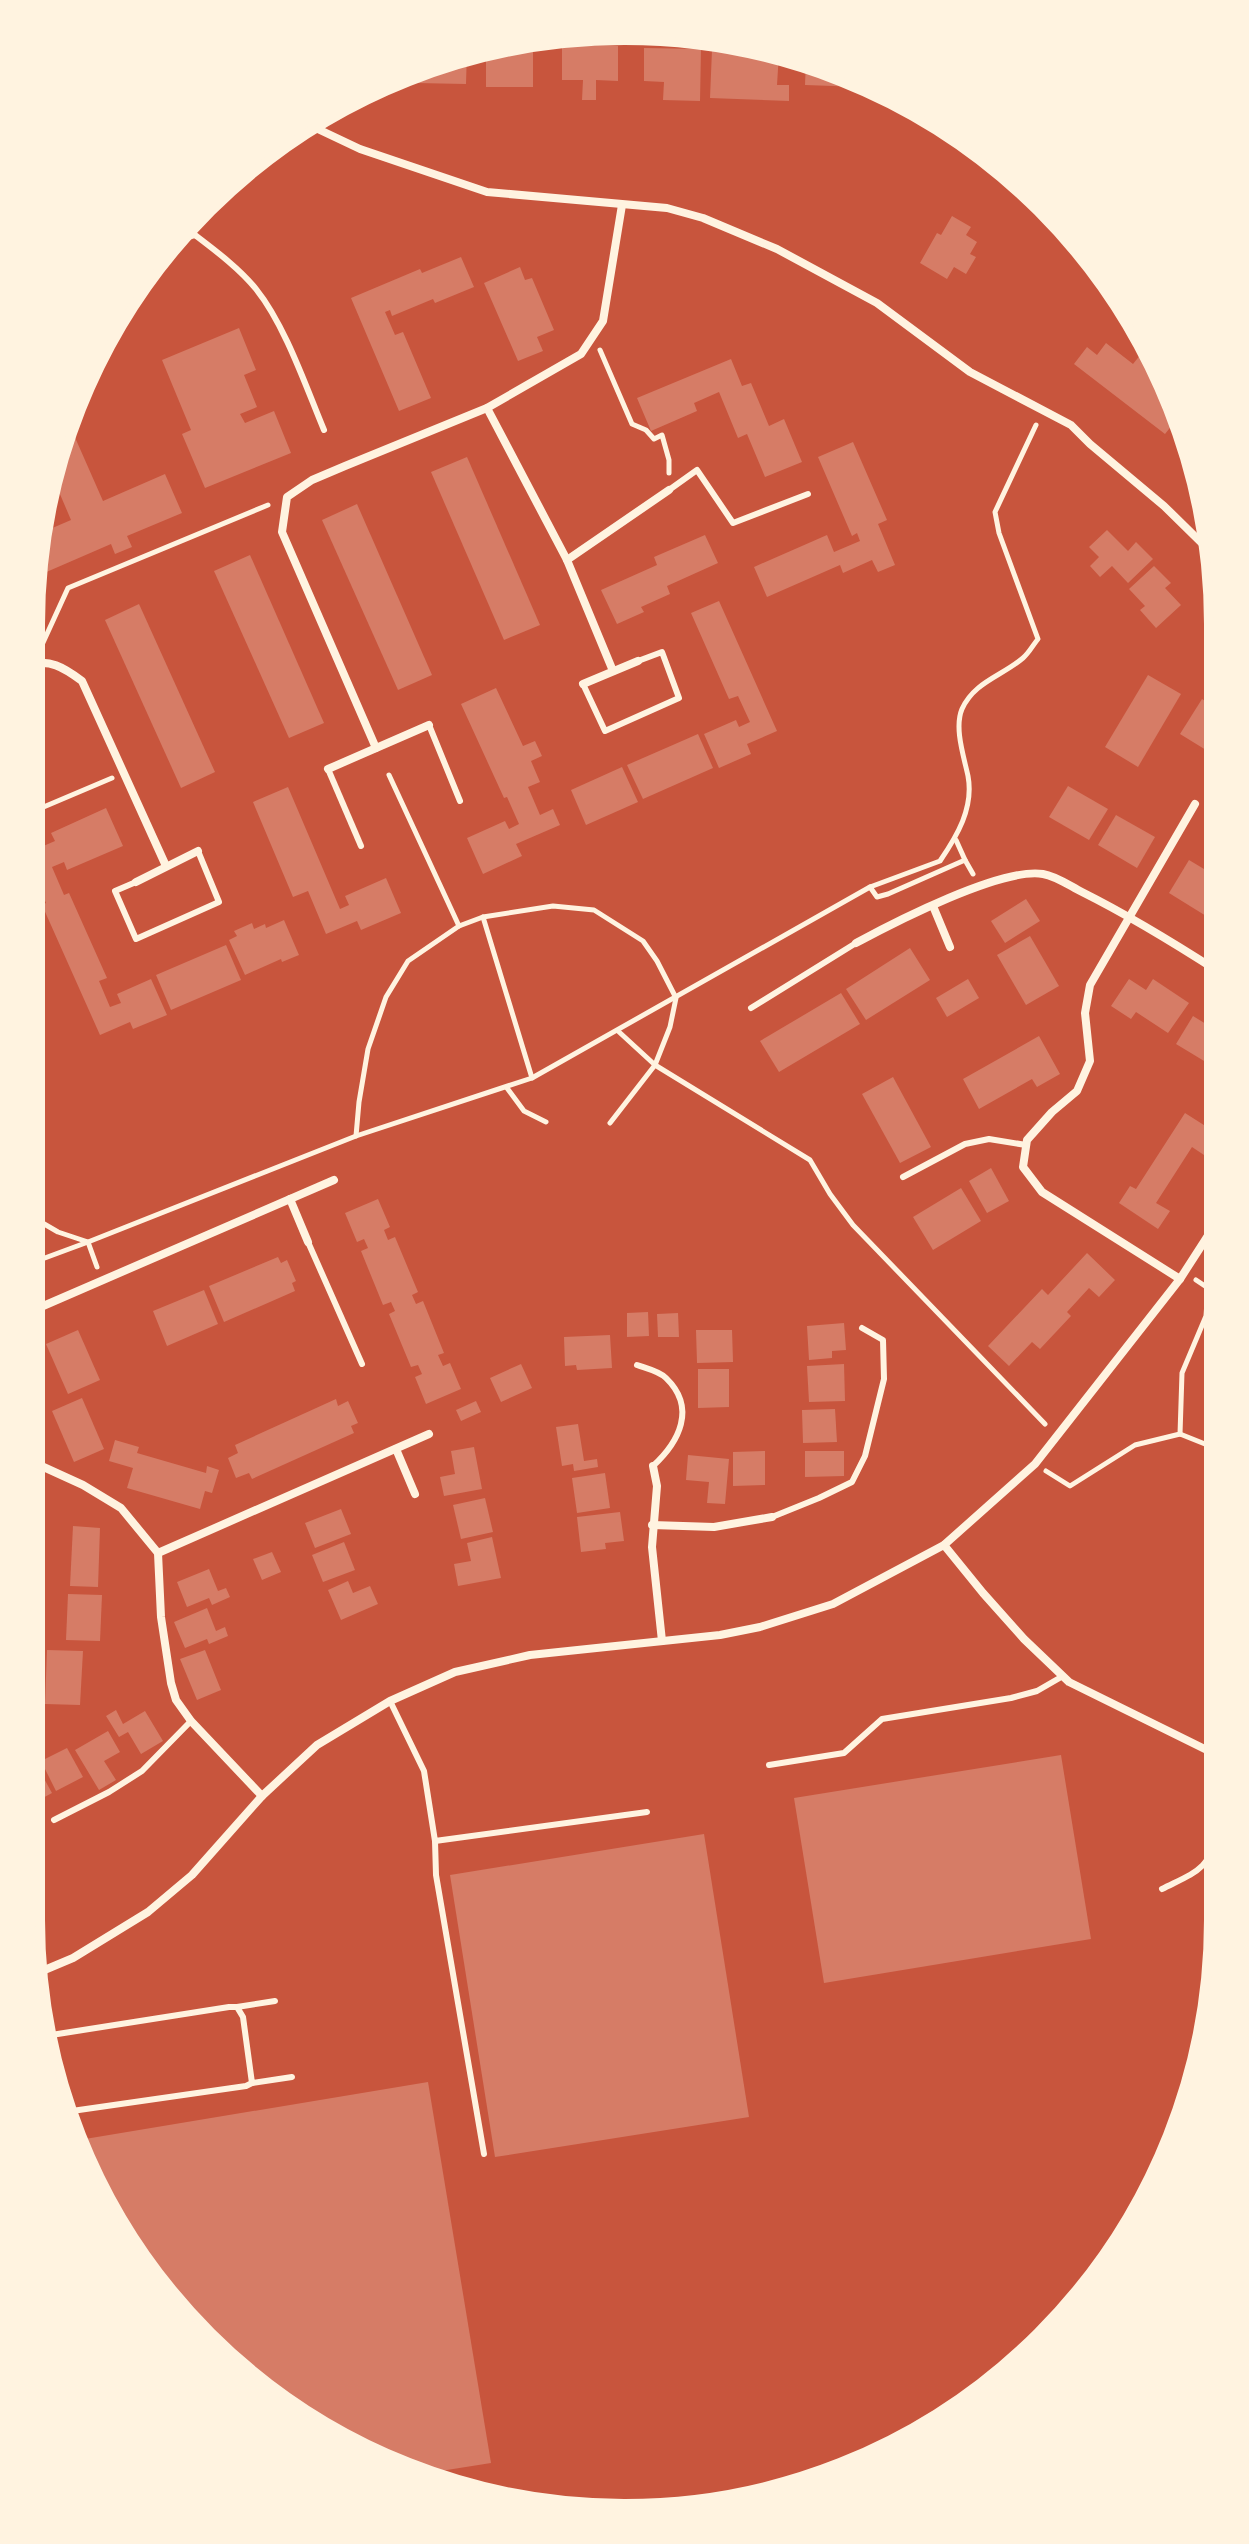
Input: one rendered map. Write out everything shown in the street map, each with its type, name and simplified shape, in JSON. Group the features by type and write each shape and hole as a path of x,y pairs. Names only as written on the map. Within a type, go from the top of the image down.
{"street":[{"path":"316,128 360,149 487,192 667,208 703,218 777,249 877,303 970,372 1071,425 1203,545"},
{"path":"376,748 282,532 287,497 312,480 487,408 581,354 603,321 622,205"},
{"path":"487,408 567,560 613,671"},
{"path":"567,560 669,490"},
{"path":"583,684 638,661"},
{"path":"40,665 61,665 82,681 166,866"},
{"path":"328,769 429,725"},
{"path":"1182,1276 1042,1192 1023,1167 1027,1140 1052,1112 1077,1091 1090,1061 1085,1013 1090,985 1195,804"},
{"path":"136,882 198,851"},
{"path":"856,943 979,886 1020,875 1045,874 1130,916 1209,966"},
{"path":"933,906 950,947"},
{"path":"40,1307 334,1180"},
{"path":"290,1199 308,1242"},
{"path":"42,1971 73,1958 148,1912 192,1875 262,1796 317,1745 390,1701 455,1672 530,1655 720,1635 801,1616 833,1604 944,1545 1035,1464 1182,1276 1209,1234"},
{"path":"158,1553 429,1434"},
{"path":"396,1449 415,1494"},
{"path":"40,1465 83,1485 121,1508 158,1553 161,1617 176,1700 191,1721 262,1796"},
{"path":"653,1466 657,1486 652,1547 662,1641"},
{"path":"652,1525 714,1527 772,1517"},
{"path":"944,1545 1024,1639 1069,1682 1209,1751"}],"lane":[{"path":"186,238 195,235 218,252 256,290 284,338 324,430"},
{"path":"669,490 697,470 733,523 808,494"},
{"path":"583,684 605,731 679,698 662,652 638,661"},
{"path":"429,725 460,801"},
{"path":"328,769 361,846"},
{"path":"136,882 115,891 136,939 219,902 198,851"},
{"path":"751,1008 856,943"},
{"path":"903,1177 965,1144 989,1139 1026,1145"},
{"path":"308,1242 362,1364"},
{"path":"772,1517 852,1482 865,1456 884,1379 883,1340 862,1328"},
{"path":"637,1365 665,1376 680,1398 682,1428 670,1450 653,1466"},
{"path":"769,1765 844,1753 882,1719 1011,1698 1037,1691 1063,1676"},
{"path":"390,1701 424,1771 435,1841 436,1875 484,2154"},
{"path":"54,1820 142,1771 191,1721"},
{"path":"435,1841 647,1812"},
{"path":"1162,1889 1200,1870 1209,1856"},
{"path":"51,2035 275,2001"},
{"path":"237,2007 243,2017 252,2083"},
{"path":"72,2111 292,2077"}],"path":[{"path":"594,335 632,424 646,430 654,439 662,435 669,460 669,490"},
{"path":"40,1260 356,1136 532,1078 870,887 940,861 966,817 969,779 961,749 961,711 986,680 1024,657 1038,639 999,533 995,512 1045,410"},
{"path":"40,646 68,588 287,497"},
{"path":"40,809 124,773"},
{"path":"389,775 459,926"},
{"path":"955,839 979,886"},
{"path":"870,887 877,897 888,894 965,860"},
{"path":"356,1136 368,1049 386,997 408,961 459,926 483,917 553,906 594,910 643,941 676,998 670,1027 655,1065 610,1123"},
{"path":"483,917 532,1078"},
{"path":"618,1031 655,1065 810,1160 853,1225 1057,1436"},
{"path":"507,1088 524,1111 546,1122"},
{"path":"40,1222 58,1232 88,1242"},
{"path":"88,1242 101,1279"},
{"path":"1180,1434 1182,1373 1206,1316 1208,1288 1182,1276"},
{"path":"1035,1464 1070,1486 1135,1445 1180,1434 1209,1446"}],"building":[{"path":"562,45 618,46 618,81 596,80 596,100 582,100 583,80 562,80"},
{"path":"533,47 533,87 486,87 486,57"},
{"path":"644,48 701,49 700,101 663,100 664,82 644,81"},
{"path":"712,50 740,51 779,61 777,85 789,85 789,101 710,98"},
{"path":"467,62 466,84 416,83 416,79"},
{"path":"806,69 854,87 805,85"},
{"path":"952,216 971,227 966,235 977,242 970,254 976,257 966,274 954,267 947,279 920,263 937,233 941,235"},
{"path":"461,257 474,287 392,316 390,310 385,312 395,335 403,332 431,398 399,411 351,298 420,269 422,273"},
{"path":"520,267 525,280 532,278 554,330 537,337 543,351 518,361 484,283"},
{"path":"239,328 256,370 244,375 257,407 240,414 245,423 274,411 291,453 205,488 182,434 191,430 162,360"},
{"path":"1106,343 1133,364 1141,354 1144,356 1173,424 1165,434 1074,364 1087,347 1097,355"},
{"path":"731,359 742,386 751,383 769,426 784,419 802,462 765,477 747,434 738,438 719,392 694,403 697,411 651,431 637,398"},
{"path":"73,432 103,501 165,474 182,513 127,536 132,547 115,554 111,544 42,574 48,530 71,520 57,486"},
{"path":"853,442 887,520 878,524 895,565 878,572 872,560 843,573 840,565 767,597 754,567 827,535 834,552 860,541 857,533 852,536 818,457"},
{"path":"467,457 540,625 504,640 431,472"},
{"path":"357,504 432,675 398,690 322,520"},
{"path":"1107,530 1128,551 1136,542 1153,559 1128,583 1112,566 1100,577 1090,566 1099,557 1089,547"},
{"path":"705,535 718,563 667,586 670,594 641,607 644,612 617,624 601,590 657,565 654,557"},
{"path":"250,555 324,723 289,738 214,571"},
{"path":"1154,566 1171,583 1165,588 1181,605 1156,628 1140,610 1145,606 1129,589"},
{"path":"719,601 777,731 747,744 751,754 719,768 704,734 736,720 739,727 750,722 738,696 729,699 691,613"},
{"path":"139,604 215,772 181,788 105,620"},
{"path":"1148,675 1181,694 1138,767 1105,747"},
{"path":"496,688 523,746 535,741 542,756 531,761 540,782 528,787 540,815 553,809 560,825 516,844 522,856 483,874 467,838 505,821 509,829 519,824 461,704"},
{"path":"1202,699 1209,703 1209,752 1180,734"},
{"path":"698,734 713,768 643,799 627,765"},
{"path":"622,767 638,802 586,825 571,790"},
{"path":"1068,786 1108,809 1089,840 1049,817"},
{"path":"288,787 340,909 349,905 345,896 386,878 401,913 361,930 357,921 326,934 308,891 293,897 253,802"},
{"path":"106,808 123,846 67,870 64,862 52,867 64,895 69,893 107,978 99,981 110,1007 121,1003 117,994 151,979 167,1015 133,1029 130,1022 100,1035 42,905 46,903 40,889 40,847 55,841 51,833"},
{"path":"1116,815 1155,837 1137,868 1098,845"},
{"path":"1189,860 1209,872 1209,918 1169,893"},
{"path":"1026,899 1040,921 1005,943 991,921"},
{"path":"284,920 299,955 282,962 281,959 245,975 229,940 237,936 234,931 252,923 254,929 265,924 266,928"},
{"path":"1030,936 1059,986 1026,1005 997,955"},
{"path":"226,945 241,980 171,1010 156,975"},
{"path":"910,948 930,980 866,1020 846,989"},
{"path":"968,979 979,998 947,1017 936,998"},
{"path":"1129,979 1146,990 1153,979 1189,1003 1168,1033 1136,1012 1131,1019 1111,1006"},
{"path":"841,993 860,1024 779,1072 760,1041"},
{"path":"1193,1016 1209,1026 1209,1064 1176,1044"},
{"path":"1039,1036 1060,1074 1037,1087 1032,1079 979,1109 963,1079"},
{"path":"893,1077 931,1147 900,1163 862,1094"},
{"path":"1185,1113 1209,1128 1209,1148 1204,1155 1192,1147 1156,1203 1170,1211 1158,1229 1119,1203 1130,1186 1136,1189"},
{"path":"991,1168 1009,1201 987,1213 969,1181"},
{"path":"961,1188 981,1221 933,1250 913,1217"},
{"path":"378,1199 390,1227 384,1230 388,1240 395,1237 418,1292 412,1295 416,1304 423,1301 444,1353 438,1355 443,1366 450,1363 461,1389 426,1404 415,1377 422,1374 418,1365 411,1367 389,1314 395,1311 391,1302 383,1305 361,1251 368,1248 364,1239 357,1242 345,1213"},
{"path":"1087,1253 1115,1280 1099,1297 1089,1288 1067,1312 1071,1316 1040,1349 1032,1342 1009,1366 988,1346 1042,1289 1048,1295"},
{"path":"278,1257 281,1263 287,1260 296,1281 292,1283 295,1291 224,1322 209,1286"},
{"path":"204,1290 218,1324 167,1346 153,1311"},
{"path":"648,1312 649,1336 627,1337 627,1313"},
{"path":"678,1313 679,1337 658,1337 657,1314"},
{"path":"844,1323 846,1350 832,1351 832,1358 809,1360 807,1326"},
{"path":"78,1330 100,1380 68,1394 46,1344"},
{"path":"696,1330 732,1330 733,1362 697,1363"},
{"path":"610,1335 612,1368 577,1370 576,1365 565,1366 564,1337"},
{"path":"521,1364 532,1388 501,1402 490,1378"},
{"path":"844,1364 845,1401 809,1402 807,1366"},
{"path":"698,1369 729,1369 729,1407 698,1408"},
{"path":"82,1398 104,1449 74,1462 52,1411"},
{"path":"336,1399 338,1406 348,1401 358,1423 351,1426 354,1433 252,1479 249,1473 236,1478 228,1458 238,1453 235,1445"},
{"path":"476,1401 481,1412 461,1421 456,1410"},
{"path":"835,1409 837,1442 803,1443 802,1410"},
{"path":"578,1424 584,1461 597,1459 598,1467 574,1471 573,1464 562,1466 556,1427"},
{"path":"115,1440 139,1447 137,1453 206,1473 207,1466 219,1470 212,1493 205,1491 200,1509 127,1488 133,1468 109,1461"},
{"path":"474,1447 482,1489 444,1496 440,1477 455,1474 451,1451"},
{"path":"765,1451 765,1485 733,1486 733,1452"},
{"path":"805,1451 844,1451 844,1476 805,1477"},
{"path":"688,1455 729,1459 725,1504 707,1503 709,1482 686,1480"},
{"path":"605,1473 610,1508 577,1513 572,1478"},
{"path":"485,1498 493,1532 461,1539 453,1505"},
{"path":"341,1509 351,1534 315,1548 305,1523"},
{"path":"620,1512 624,1541 605,1543 606,1549 581,1552 577,1517"},
{"path":"73,1526 100,1528 98,1587 70,1586"},
{"path":"492,1537 501,1578 458,1586 454,1564 471,1561 467,1543"},
{"path":"344,1542 355,1570 323,1582 312,1555"},
{"path":"272,1552 281,1572 262,1580 253,1559"},
{"path":"209,1569 218,1591 226,1588 230,1597 212,1605 209,1598 187,1607 177,1582"},
{"path":"348,1581 353,1593 370,1586 378,1604 341,1620 328,1590"},
{"path":"68,1594 102,1595 100,1641 66,1640"},
{"path":"207,1608 216,1631 225,1627 228,1636 209,1644 207,1639 185,1648 174,1622"},
{"path":"47,1650 83,1651 80,1705 45,1704"},
{"path":"205,1650 221,1690 197,1700 180,1659"},
{"path":"116,1710 123,1724 145,1711 163,1741 141,1754 128,1732 119,1737 106,1716"},
{"path":"108,1731 120,1752 104,1761 116,1780 99,1790 75,1750"},
{"path":"67,1748 83,1777 56,1791 41,1761"},
{"path":"1061,1755 1091,1939 824,1983 794,1798"},
{"path":"40,1771 52,1793 40,1799"},
{"path":"704,1834 749,2117 495,2157 450,1875"},
{"path":"428,2082 491,2463 434,2472 401,2460 332,2426 269,2383 211,2333 161,2275 118,2212 83,2139"}]}
